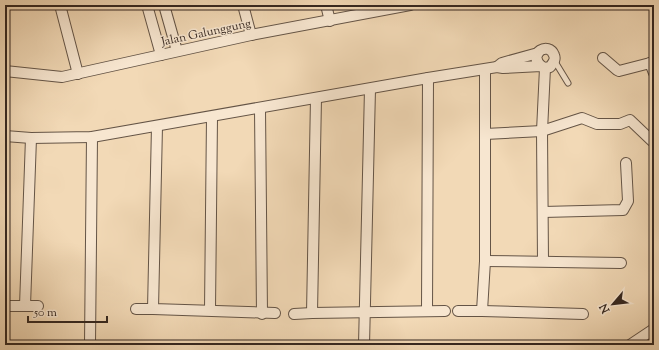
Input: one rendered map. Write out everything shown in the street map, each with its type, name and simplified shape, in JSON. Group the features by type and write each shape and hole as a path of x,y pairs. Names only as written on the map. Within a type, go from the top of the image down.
{"street":[{"path":"60,5 78,74"},
{"path":"148,5 161,55"},
{"path":"164,5 177,51"},
{"path":"243,5 251,36"},
{"path":"326,5 330,21"},
{"name":"Jalan Galunggung","path":"5,71 62,77 177,51 410,5"},
{"path":"5,136 31,138 92,137 260,109 428,78 497,68 550,66 554,60 554,54 551,50 541,50 538,53 502,63 497,68"},
{"path":"538,53 536,58 537,62 543,67"},
{"path":"604,58 617,70 653,66"},
{"path":"543,67 543,261"},
{"path":"482,311 485,261 485,70"},
{"path":"427,311 428,78"},
{"path":"364,345 366,312 370,89"},
{"path":"312,313 316,98"},
{"path":"260,109 262,314"},
{"path":"210,310 212,117"},
{"path":"485,134 542,131 582,118 597,124 620,124 630,120 652,141 654,140"},
{"path":"153,309 157,126"},
{"path":"90,345 92,137"},
{"path":"25,306 31,138"},
{"path":"543,212 623,210 628,201 626,163"},
{"path":"485,261 621,263"},
{"path":"5,306 38,306"},
{"path":"136,309 210,310 262,314 275,313"},
{"path":"294,314 446,311"},
{"path":"458,311 583,314"},
{"path":"630,345 654,329"}],"lane":[{"path":"554,60 568,83"}]}
